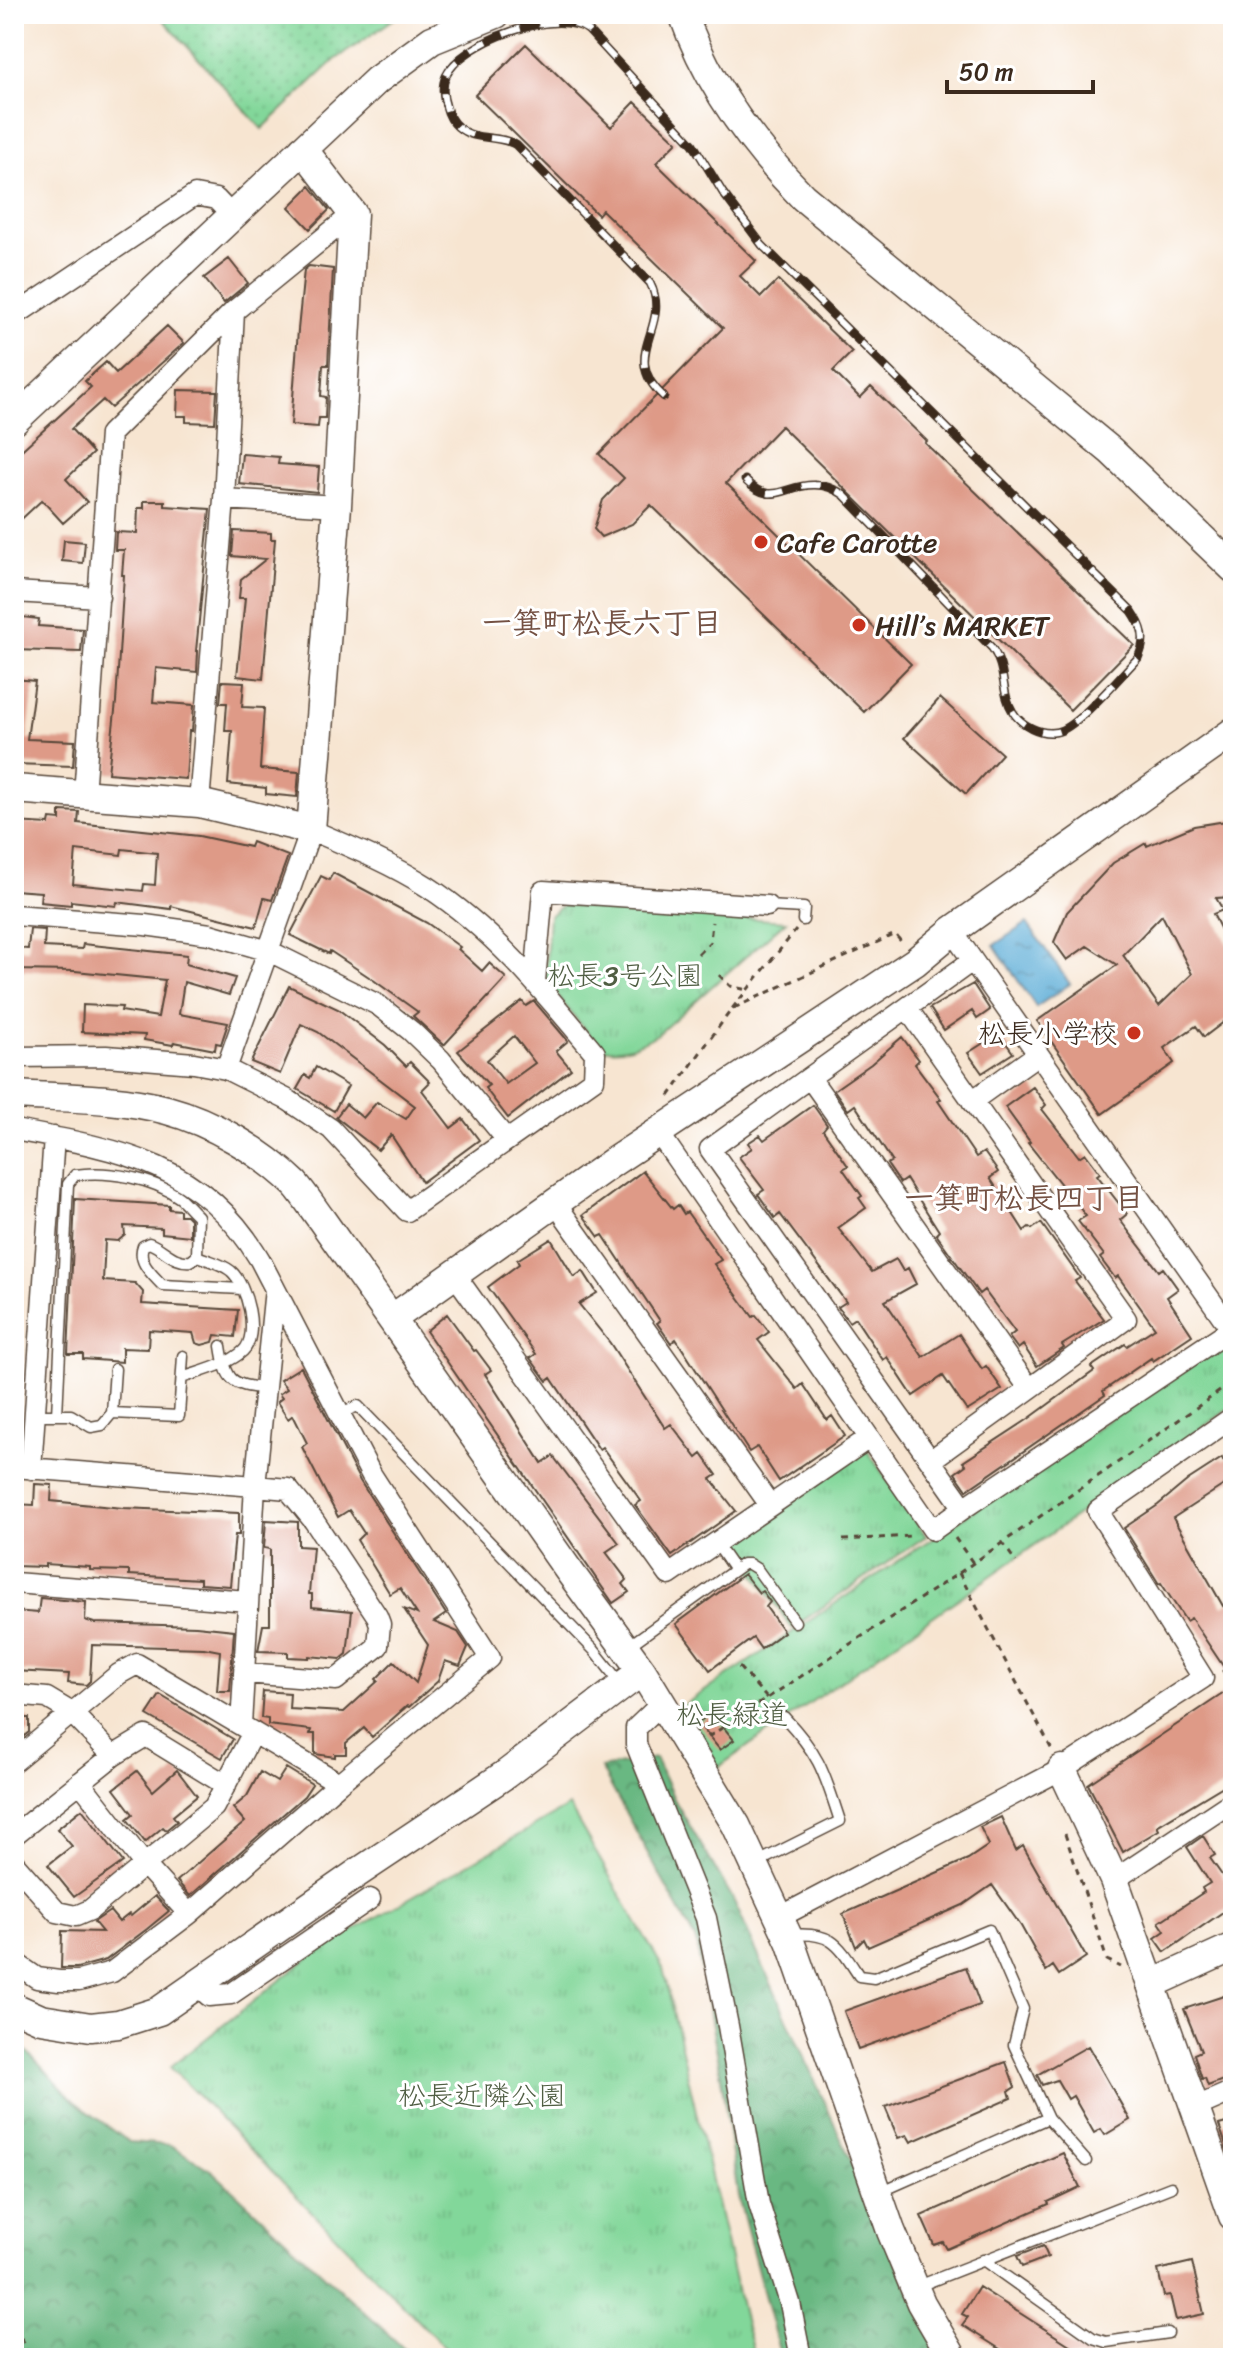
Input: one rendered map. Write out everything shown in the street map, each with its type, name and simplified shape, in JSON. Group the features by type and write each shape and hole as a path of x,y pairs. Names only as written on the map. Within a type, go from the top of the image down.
{"street":[{"path":"14,421 377,80 432,40 496,14"},
{"path":"683,14 707,68 731,109 777,171 803,197 1111,451 1233,568"},
{"path":"226,1069 311,830 337,506 353,214 303,149"},
{"path":"14,316 195,195 216,199 233,217"},
{"path":"84,795 110,434 234,311 353,214"},
{"path":"199,803 224,499 234,311"},
{"path":"224,499 337,506"},
{"path":"14,592 99,597"},
{"path":"393,1318 556,1204 659,1120 915,962 952,931 1233,732"},
{"path":"14,789 199,803 311,830 364,853 427,887 464,914 535,981 595,1053 594,1079 407,1211 331,1129 288,1100 226,1069 194,1063 106,1056 14,1057"},
{"path":"535,981 543,891 767,906"},
{"path":"14,915 145,925 210,934 269,951 378,1005 400,1022 441,1060 507,1140"},
{"path":"659,1120 869,1438 938,1526 1231,1329 952,931"},
{"path":"964,1508 710,1149 972,961"},
{"path":"907,1008 1126,1319 931,1460"},
{"path":"972,1101 1038,1054"},
{"path":"810,1078 1029,1388"},
{"path":"14,1095 138,1104 168,1110 223,1134 253,1152 295,1185 393,1318 630,1668 662,1703 691,1748 755,1863 784,1926 878,2193 915,2287 953,2358"},
{"path":"14,1130 135,1158 192,1184 244,1233 371,1474 490,1658 339,1783 189,1914 112,1972 79,1981 37,1978 14,1962"},
{"path":"54,1137 34,1415 22,1468 288,1489 314,1521 377,1616 378,1646 336,1680 244,1673"},
{"path":"556,1204 770,1505"},
{"path":"455,1275 669,1575 869,1438"},
{"path":"14,1863 57,1912 76,1916 90,1910 214,1807 226,1785 247,1728 244,1673 255,1486 275,1289"},
{"path":"784,1926 1062,1769 1203,1678 1098,1511 1233,1417"},
{"path":"14,1583 248,1601"},
{"path":"14,1761 119,1674 137,1664 339,1783"},
{"path":"14,2007 41,2019 91,2027 118,2024 159,2011 506,1774 630,1668"},
{"path":"14,1695 47,1698 72,1713 113,1756"},
{"path":"662,1703 636,1728 636,1744 706,1918 759,2204 790,2303 801,2358"},
{"path":"16,1829 113,1756 146,1736 226,1785"},
{"path":"1062,1769 1114,1880 1233,2216"},
{"path":"80,1782 144,1864 189,1914"},
{"path":"1114,1880 1233,1801"},
{"path":"196,1984 209,1996 231,1994 370,1899"},
{"path":"1151,1981 1233,1947"},
{"path":"1194,2108 1233,2091"}],"lane":[{"path":"767,906 804,908 803,920"},
{"path":"57,1415 68,1184 75,1175 116,1174 133,1178 179,1198 198,1216 197,1256 191,1261 174,1260 149,1243 143,1246 140,1253 145,1265 162,1285 242,1289"},
{"path":"182,1378 234,1358 247,1348 251,1339 251,1314 233,1273 219,1263 197,1256"},
{"path":"221,1346 228,1376 235,1383 265,1388"},
{"path":"112,1413 179,1416 183,1356"},
{"path":"34,1415 71,1415 91,1427 102,1425 112,1413 115,1369"},
{"path":"340,1413 358,1406 594,1650 630,1668 734,1569 743,1564 757,1569 795,1622"},
{"path":"716,1543 734,1569"},
{"path":"755,1863 840,1821 822,1766 808,1743 784,1717"},
{"path":"784,1926 825,1936 837,1943 859,1976 874,1978 989,1930 1023,2009 1014,2045 1048,2118 1086,2161"},
{"path":"878,2193 1048,2118"},
{"path":"915,2287 1171,2187"},
{"path":"983,2260 1093,2338 1106,2342 1168,2333"}],"path":[{"path":"698,954 710,942 714,902"},
{"path":"659,1120 731,1010 803,920"},
{"path":"731,1010 895,934 909,950"},
{"path":"719,975 734,988 747,990"},
{"path":"691,1748 959,1573 1233,1382"},
{"path":"843,1540 920,1536 938,1526 973,1563"},
{"path":"1002,1542 1016,1562"},
{"path":"959,1573 1062,1769"},
{"path":"739,1667 775,1708"},
{"path":"1064,1834 1107,1960 1151,1981"},
{"path":"14,2315 29,2358"}],"green space":[{"path":"158,14 401,14 335,60 262,129"},
{"name":"松長3号公園","path":"563,905 786,921 658,1034 637,1045 607,1049 599,1047 545,981 549,916"},
{"name":"松長緑道","path":"1233,1336 1233,1406 717,1768 678,1709"},
{"path":"866,1449 926,1536 792,1628 732,1541"},
{"path":"655,1758 675,1801 732,1897 940,2358 781,2358 738,2196 719,2063 696,1941 601,1768"},
{"name":"松長近隣公園","path":"569,1806 663,1968 755,2358 455,2358 170,2067 316,1952"},
{"path":"14,2038 74,2101 129,2142 170,2145 212,2171 414,2358 14,2358"}],"water":[{"path":"1027,923 1070,984 1036,1007 994,945"}],"building":[{"path":"526,44 611,127 635,102 677,142 656,163 756,261 740,276 761,297 778,280 852,352 833,371 860,398 871,387 1134,645 1070,710 781,426 726,483 911,664 864,712 651,505 632,524 601,537 594,529 603,500 624,478 599,454 723,328 602,210 598,215 475,95"},
{"path":"310,186 329,210 310,229 289,207"},
{"path":"229,259 248,283 224,303 204,278"},
{"path":"309,266 333,269 328,365 323,365 321,396 326,397 325,418 319,418 318,427 291,425 304,270"},
{"path":"167,326 184,343 111,408 103,400 71,429 93,453 66,479 87,502 63,523 42,500 14,526 14,457 91,387 85,381 106,362 116,373"},
{"path":"178,390 217,391 215,423 186,422 186,416 177,416"},
{"path":"242,454 279,457 278,464 319,467 317,492 239,484"},
{"path":"144,501 165,501 165,506 210,509 196,651 197,672 156,668 153,702 194,705 186,779 108,773 124,575 124,550 115,550 116,532 137,533 138,508 144,508"},
{"path":"234,531 271,533 271,539 275,539 263,679 237,676 245,598 239,598 241,579 266,559 232,556"},
{"path":"64,540 85,542 83,563 62,561"},
{"path":"14,616 39,619 38,626 83,629 81,652 14,650"},
{"path":"14,679 35,681 27,739 75,741 73,766 14,764"},
{"path":"222,681 244,682 242,707 264,708 260,769 299,772 297,797 266,794 266,788 228,784 232,731 225,731 227,703 220,703"},
{"path":"940,698 1002,754 966,794 904,738"},
{"path":"60,811 79,812 78,823 199,836 250,847 252,842 288,856 272,900 264,898 256,927 171,906 171,909 117,902 116,906 71,901 71,905 40,902 41,892 14,890 14,822 49,824 50,819 60,820","holes":["122,849 157,853 155,885 144,884 143,891 73,884 76,850 121,855"]},
{"path":"1233,820 1233,897 1216,898 1223,910 1213,914 1233,954 1233,1015 1204,1037 1196,1026 1164,1048 1174,1063 1102,1114 1037,1021 1117,965 1087,946 1067,960 1054,942 1067,912 1113,863 1146,843 1147,846 1194,826","holes":["1162,915 1192,974 1159,1006 1123,955"]},
{"path":"333,873 427,923 460,947 458,949 482,971 489,963 506,978 444,1045 413,1016 418,1012 372,979 330,951 329,954 290,935 321,876 329,880"},
{"path":"30,929 45,930 44,947 82,949 83,944 187,955 186,964 235,978 229,995 184,982 179,1014 228,1023 221,1044 216,1043 215,1050 144,1040 145,1035 82,1032 83,1005 122,1007 121,1011 158,1017 165,980 75,971 14,970 14,948 28,949"},
{"path":"973,984 990,1010 977,1019 972,1011 944,1030 930,1008"},
{"path":"289,986 338,1009 385,1045 406,1066 410,1062 430,1082 422,1090 451,1128 463,1119 479,1140 422,1182 391,1135 378,1150 336,1117 346,1104 363,1118 377,1102 406,1119 415,1106 318,1032 301,1024 280,1074 251,1062"},
{"path":"522,1001 526,1006 534,1001 568,1041 556,1051 571,1069 508,1118 485,1088 489,1085 458,1051","holes":["514,1036 535,1063 506,1084 487,1060"]},
{"path":"999,1033 1013,1053 982,1073 968,1053"},
{"path":"902,1037 919,1060 915,1064 941,1099 938,1101 976,1157 984,1152 998,1172 990,1178 1024,1231 1041,1223 1080,1278 1075,1281 1104,1319 1062,1345 1064,1348 1037,1366 1023,1345 1018,1349 1009,1337 1015,1332 984,1290 979,1294 936,1234 939,1231 906,1179 900,1183 887,1164 892,1161 855,1105 848,1110 834,1090"},
{"path":"316,1067 348,1086 334,1111 297,1089 305,1075 310,1078"},
{"path":"1033,1087 1046,1105 1042,1109 1079,1157 1085,1153 1100,1173 1097,1175 1127,1214 1120,1220 1159,1271 1163,1268 1178,1289 1167,1297 1192,1335 1103,1391 1105,1395 967,1490 955,1473 966,1465 963,1462 1094,1371 1091,1367 1155,1328 1118,1276 1115,1278 1100,1258 1104,1255 1078,1221 1086,1216 1028,1143 1005,1107"},
{"path":"813,1105 827,1125 823,1130 848,1166 843,1169 862,1196 859,1198 866,1208 838,1228 872,1272 896,1259 903,1271 908,1268 916,1284 885,1301 923,1357 959,1334 982,1369 986,1366 1002,1389 967,1411 943,1376 913,1396 887,1357 883,1360 855,1318 849,1322 838,1307 846,1302 780,1214 775,1218 758,1194 764,1190 739,1157 752,1148 748,1143 760,1135 764,1140"},
{"path":"643,1171 673,1209 678,1205 684,1214 687,1212 721,1260 714,1264 753,1317 756,1315 769,1332 758,1340 797,1389 803,1384 827,1420 832,1416 845,1436 779,1481 757,1447 749,1452 676,1339 671,1343 657,1323 660,1321 603,1235 599,1237 583,1215"},
{"path":"75,1199 169,1205 169,1209 180,1210 180,1215 186,1215 190,1219 190,1236 162,1233 162,1228 124,1226 125,1235 118,1241 105,1240 103,1281 135,1283 143,1292 142,1304 238,1310 235,1337 215,1335 213,1342 202,1345 196,1343 193,1333 149,1330 148,1349 122,1348 122,1362 83,1359 83,1354 68,1354"},
{"path":"551,1239 574,1277 583,1271 597,1293 579,1304 610,1343 665,1428 671,1424 697,1458 702,1454 717,1475 711,1479 736,1511 672,1556 635,1505 641,1501 602,1447 599,1449 551,1378 547,1381 530,1358 536,1354 488,1287 519,1264 517,1260"},
{"path":"447,1314 491,1370 485,1374 542,1463 553,1456 619,1543 606,1552 627,1580 623,1584 629,1592 613,1603 426,1331"},
{"path":"301,1367 360,1481 446,1614 434,1622 458,1632 468,1647 460,1666 445,1661 438,1681 409,1707 372,1737 364,1728 346,1743 346,1754 335,1754 335,1757 315,1754 315,1734 310,1734 311,1730 268,1725 268,1719 261,1718 263,1691 290,1693 289,1709 344,1712 378,1681 376,1679 394,1661 416,1683 428,1645 404,1609 417,1614 400,1588 390,1594 357,1540 364,1533 349,1510 338,1517 302,1447 307,1443 293,1415 288,1419 277,1402 282,1398 279,1394 287,1389 280,1380"},
{"path":"1233,1454 1233,1479 1173,1518 1223,1606 1233,1600 1233,1681 1191,1618 1186,1621 1159,1584 1124,1528 1188,1480"},
{"path":"35,1484 52,1485 51,1501 239,1513 239,1535 235,1535 230,1586 200,1584 200,1579 90,1570 90,1567 45,1564 45,1567 14,1566 14,1504 34,1505"},
{"path":"266,1520 298,1522 298,1546 313,1547 309,1594 312,1594 312,1607 352,1611 347,1654 341,1659 288,1657 288,1652 258,1651 263,1625 270,1625 270,1549 264,1548"},
{"path":"744,1574 770,1602 766,1607 784,1632 761,1649 753,1638 710,1670 676,1624"},
{"path":"40,1598 86,1602 85,1620 94,1623 234,1630 230,1691 217,1691 220,1651 204,1648 92,1645 90,1681 86,1685 68,1683 69,1674 14,1671 14,1611 38,1613"},
{"path":"1233,1687 1233,1780 1157,1826 1159,1830 1123,1852 1088,1784"},
{"path":"160,1695 233,1739 222,1758 147,1715"},
{"path":"711,1712 734,1740 720,1750 698,1723"},
{"path":"14,1718 29,1718 29,1732 15,1743"},
{"path":"286,1768 312,1784 304,1796 190,1896 177,1881 245,1822 233,1808 247,1796 260,1772 277,1782"},
{"path":"177,1770 197,1796 173,1816 177,1821 166,1830 163,1827 145,1842 127,1819 133,1814 114,1789 137,1771 153,1791"},
{"path":"82,1809 123,1862 74,1897 48,1865 72,1846 57,1829"},
{"path":"1001,1817 1016,1851 1023,1846 1086,1957 1059,1975 1053,1966 1046,1971 1021,1926 992,1885 963,1905 868,1947 864,1939 856,1947 843,1914 968,1859 989,1845 980,1827"},
{"path":"1203,1836 1215,1855 1210,1858 1233,1891 1233,1905 1165,1952 1155,1938 1165,1931 1159,1922 1204,1892 1202,1888 1210,1883 1187,1847"},
{"path":"155,1896 169,1911 147,1929 106,1960 77,1968 61,1968 62,1931 102,1932 94,1922 110,1911 119,1922"},
{"path":"966,1967 980,2005 858,2049 844,2011"},
{"path":"1233,1993 1233,2076 1208,2086 1205,2078 1202,2079 1194,2054 1201,2051 1184,2009"},
{"path":"1088,2046 1130,2120 1105,2135 1101,2129 1094,2133 1073,2096 1068,2099 1057,2080 1042,2085 1037,2075"},
{"path":"1006,2062 1015,2087 1009,2091 1011,2098 911,2142 907,2135 898,2138 885,2107"},
{"path":"1233,2121 1233,2165 1219,2125"},
{"path":"1063,2153 1080,2187 947,2249 943,2242 934,2245 921,2216"},
{"path":"1043,2246 1048,2257 1022,2267 1017,2256"},
{"path":"1192,2262 1204,2314 1176,2320 1170,2295 1164,2296 1158,2270"},
{"path":"979,2287 1090,2358 1014,2358 962,2325 968,2317 962,2314"}],"railway":[{"path":"664,397 651,382 645,368 645,354 655,313 650,283 516,145 465,132 449,115 444,95 446,76 455,63 489,40 533,25 573,24 588,30 693,144 723,193 762,245 1132,611 1142,633 1138,658 1087,711 1065,729 1050,733 1032,728 1016,717 1009,704 1000,664 992,648 844,495 815,485 771,494 745,480"}],"place":[{"name":"Cafe Carotte","path":"761,542"},
{"name":"Hill’s MARKET","path":"859,625"},
{"name":"松長小学校","path":"1134,1033"}],"district":[{"name":"一箕町松長六丁目","path":"602,623"},
{"name":"一箕町松長四丁目","path":"1024,1198"}]}
